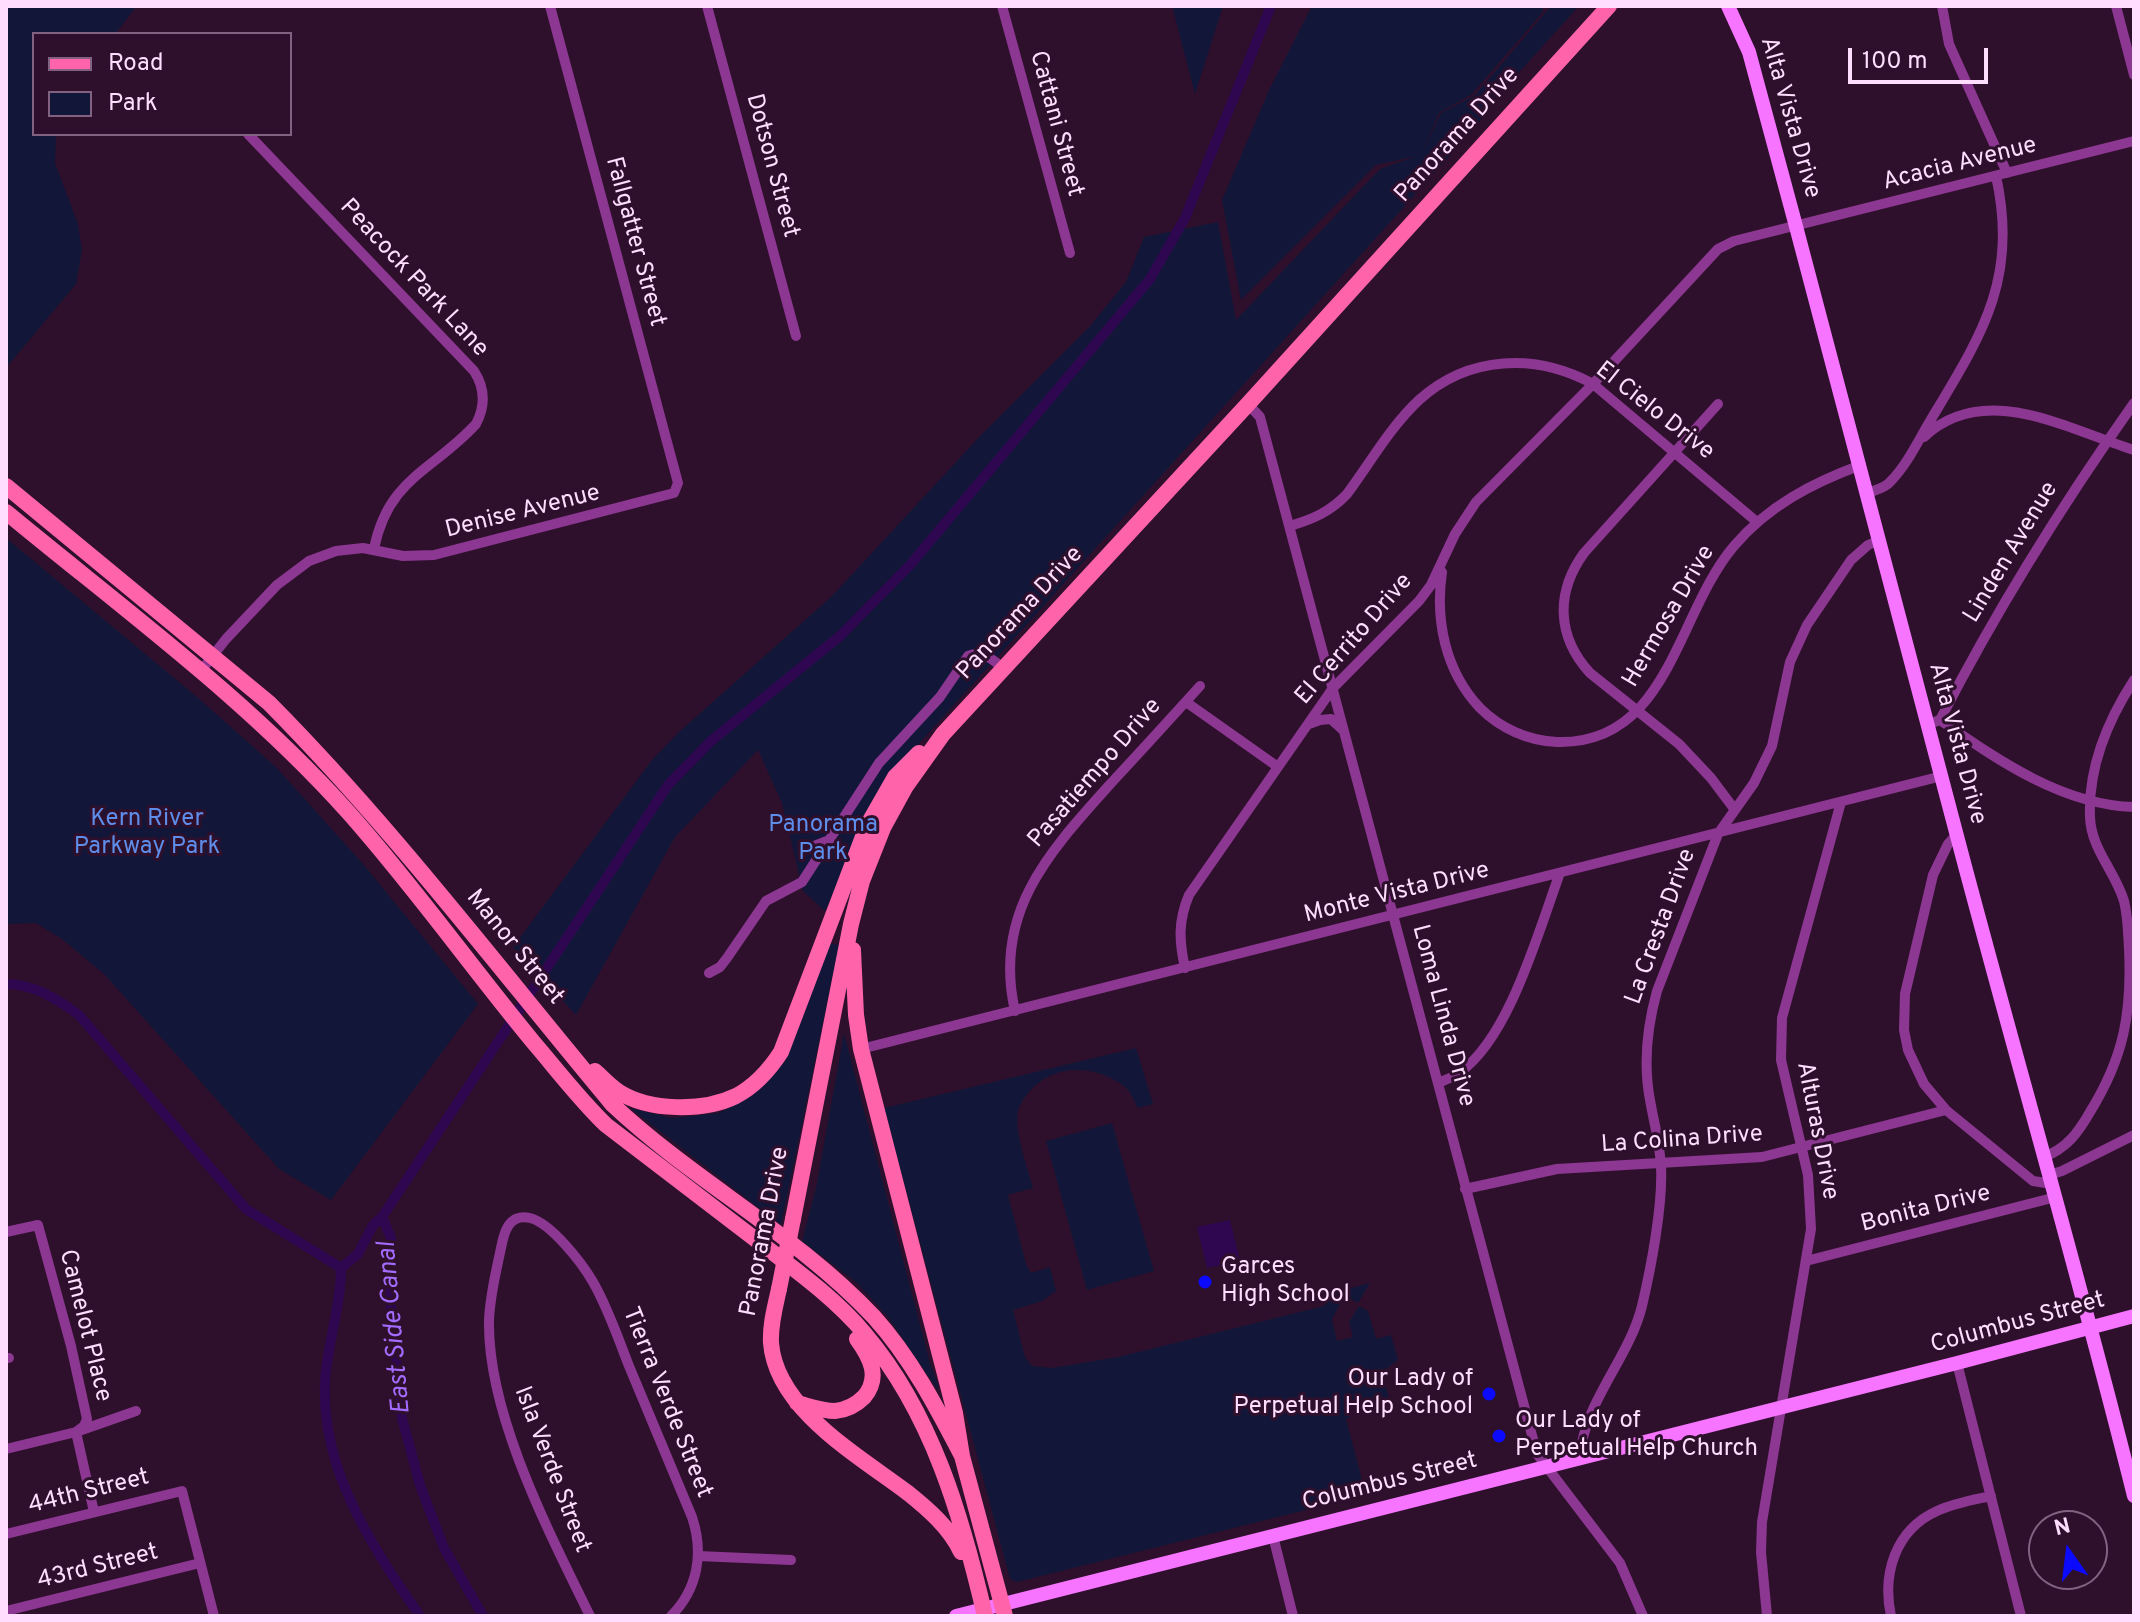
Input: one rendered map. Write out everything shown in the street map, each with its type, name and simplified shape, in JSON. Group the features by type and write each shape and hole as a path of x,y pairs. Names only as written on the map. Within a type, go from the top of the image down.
{"main road":[{"name":"Panorama Drive","path":"978,1590 957,1543 943,1525 918,1501 810,1417 796,1402 779,1375 771,1343 851,924 862,881 883,828 906,786 935,744 999,671 1248,404 1609,6"},
{"name":"Manor Street","path":"6,486 269,703 359,798 613,1105 647,1137 820,1267 873,1317 920,1379 962,1456"},
{"name":"Manor Street","path":"6,512 253,716 346,809 503,1006 582,1102 606,1125 799,1273 864,1332 888,1363 917,1413 940,1462 978,1590"},
{"path":"573,1058 593,1069 619,1092 649,1104 700,1105 716,1102 736,1096 763,1075 781,1052 867,826 888,787 999,671"},
{"path":"851,924 861,1049 955,1413 962,1456 1004,1610"},
{"path":"796,1402 839,1411 859,1402 873,1381 867,1354 832,1302"},
{"path":"978,1590 984,1613"}],"street":[{"name":"Fallgatter Street","path":"550,6 678,483 676,489"},
{"name":"Dotson Street","path":"707,6 796,336"},
{"name":"Cattani Street","path":"1002,6 1070,253"},
{"name":"Alta Vista Drive","path":"1728,6 1749,52 1880,540 1934,722 1942,776 2092,1328 2134,1496"},
{"path":"1910,455 1976,344 1993,302 2002,258 2002,175 1949,44 1942,6"},
{"path":"2116,6 2134,75"},
{"name":"Peacock Park Lane","path":"250,136 474,371 482,388 483,407 476,424 392,499 379,525 374,549"},
{"name":"Acacia Avenue","path":"1796,227 2134,141"},
{"name":"El Cerrito Drive","path":"1185,968 1179,937 1183,909 1189,895 1333,688 1419,601 1476,502 1593,384 1718,249 1734,241 1796,227"},
{"name":"El Cielo Drive","path":"1290,526 1312,520 1337,505 1406,414 1433,389 1450,378 1485,366 1524,362 1561,369 1593,384 1757,522"},
{"name":"Linden Avenue","path":"1934,722 2042,537 2134,403"},
{"name":"Loma Linda Drive","path":"1248,404 1260,417 1537,1454 1620,1563 1643,1616"},
{"path":"1718,404 1584,553 1564,593 1563,622 1573,650 1590,673 1694,758 1735,810"},
{"path":"1868,493 1888,485 1922,439 1940,425 1967,414 2019,413 2038,416 2134,450"},
{"name":"Hermosa Drive","path":"1447,554 1439,607 1445,644 1464,686 1491,717 1518,733 1534,739 1567,742 1614,729 1638,711 1660,681 1719,565 1757,522 1795,494 1861,465"},
{"name":"Denise Avenue","path":"374,549 403,556 434,555 669,497 676,489"},
{"name":"La Cresta Drive","path":"1580,1458 1587,1423 1628,1346 1642,1304 1660,1200 1661,1164 1647,1076 1648,1032 1657,991 1718,834 1754,783 1772,746 1790,662 1807,625 1851,560 1868,545 1880,540"},
{"path":"200,672 267,596 295,570 336,551 374,549"},
{"path":"709,973 720,967 766,901 802,882 879,763 940,697 968,656 986,655 999,671"},
{"path":"2044,1157 2057,1152 2075,1137 2105,1088 2127,1022 2132,974 2124,903 2094,838 2090,803 2096,765 2107,729 2134,680"},
{"name":"Pasatiempo Drive","path":"1015,1011 1010,988 1009,954 1019,915 1039,871 1067,832 1200,686"},
{"name":"Pasatiempo Drive","path":"1186,702 1278,767"},
{"path":"1307,726 1331,719 1345,732"},
{"path":"1934,722 2003,762 2090,803 2134,807"},
{"name":"Monte Vista Drive","path":"861,1049 1942,776"},
{"name":"Alturas Drive","path":"1767,1616 1761,1552 1762,1522 1812,1211 1809,1184 1782,1069 1782,1018 1841,802"},
{"path":"1957,834 1948,844 1933,875 1905,994 1908,1050 1924,1084 1946,1110 2033,1181 2052,1186"},
{"path":"809,848 827,841"},
{"path":"1438,1083 1461,1072 1496,1029 1515,991 1560,873"},
{"name":"La Colina Drive","path":"1465,1189 1557,1169 1744,1160 1946,1110"},
{"name":"Bonita Drive","path":"1806,1261 2052,1186 2062,1171 2134,1135"},
{"name":"Isla Verde Street","path":"537,1221 513,1220 504,1231 490,1304 494,1373 503,1412 542,1513 590,1616"},
{"name":"Tierra Verde Street","path":"537,1221 580,1263 602,1299 692,1517 698,1556 691,1587 671,1616"},
{"name":"Camelot Place","path":"6,1232 38,1225 87,1419 76,1432"},
{"name":"Columbus Street","path":"956,1616 1004,1610 1273,1536 2134,1316"},
{"path":"1957,1363 2021,1616"},
{"path":"6,1449 76,1432 136,1411"},
{"path":"76,1432 94,1512"},
{"name":"44th Street","path":"6,1534 182,1491 200,1563"},
{"path":"1891,1616 1888,1574 1897,1548 1905,1536 1938,1510 1991,1496"},
{"path":"1273,1536 1293,1616"},
{"path":"698,1556 791,1560"},
{"path":"200,1563 214,1616"},
{"name":"43rd Street","path":"6,1611 200,1563"}],"green space":[{"path":"6,6 137,6 117,32 32,32 32,136 56,136 55,163 78,224 82,250 76,284 6,368"},
{"path":"1172,6 1223,6 1195,94"},
{"name":"Panorama Park","path":"1312,6 1543,6 1543,12 1472,94 1439,113 1422,154 1441,113 1475,95 1551,6 1579,6 1485,110 1478,125 888,778 871,805 825,911 803,891 782,803 758,750 675,837 576,1015 513,947 652,760 679,732 831,597 983,433 1090,326 1126,282 1144,237 1218,222 1236,320 1380,169 1417,156 1376,165 1241,300 1222,200 1270,88"},
{"name":"Kern River Parkway Park","path":"6,538 277,768 363,864 478,1004 331,1200 279,1169 105,975 62,939 36,923 6,924"},
{"path":"829,943 839,945 781,1225 630,1108 672,1118 719,1113 753,1095 786,1060"},
{"path":"844,1033 937,1389 888,1317 856,1282 802,1241 816,1188"},
{"path":"1136,1048 1153,1104 1138,1108 1125,1087 1096,1072 1081,1070 1052,1075 1028,1094 1019,1108 1019,1136 1033,1188 1008,1195 1026,1264 1031,1273 1050,1267 1056,1291 1042,1301 1013,1310 1025,1357 1032,1366 1052,1368 1118,1357 1324,1306 1336,1292 1370,1283 1358,1303 1345,1295 1332,1319 1337,1341 1353,1337 1349,1322 1359,1306 1368,1311 1376,1339 1391,1335 1398,1360 1382,1372 1389,1398 1347,1406 1350,1417 1346,1419 1366,1495 1017,1582 1010,1579 884,1108"},
{"path":"1112,1123 1154,1271 1087,1290 1046,1141"}],"shaded area":[{"path":"1230,1220 1240,1261 1207,1268 1197,1227"}],"waterway":[{"path":"341,1268 358,1254 373,1225 382,1217 668,785 711,741 840,636 910,565 1150,279 1185,218 1271,6"},
{"path":"6,984 36,990 79,1015 246,1209 341,1268"},
{"name":"East Side Canal","path":"382,1217 391,1238 389,1287 402,1418 420,1485 444,1548 483,1616"},
{"path":"341,1268 326,1370 325,1404 329,1437 350,1500 383,1560 420,1616"}],"place":[{"name":"Garces High School","path":"1205,1282"},
{"name":"Our Lady of Perpetual Help School","path":"1489,1394"},
{"name":"Our Lady of Perpetual Help Church","path":"1499,1436"}]}
